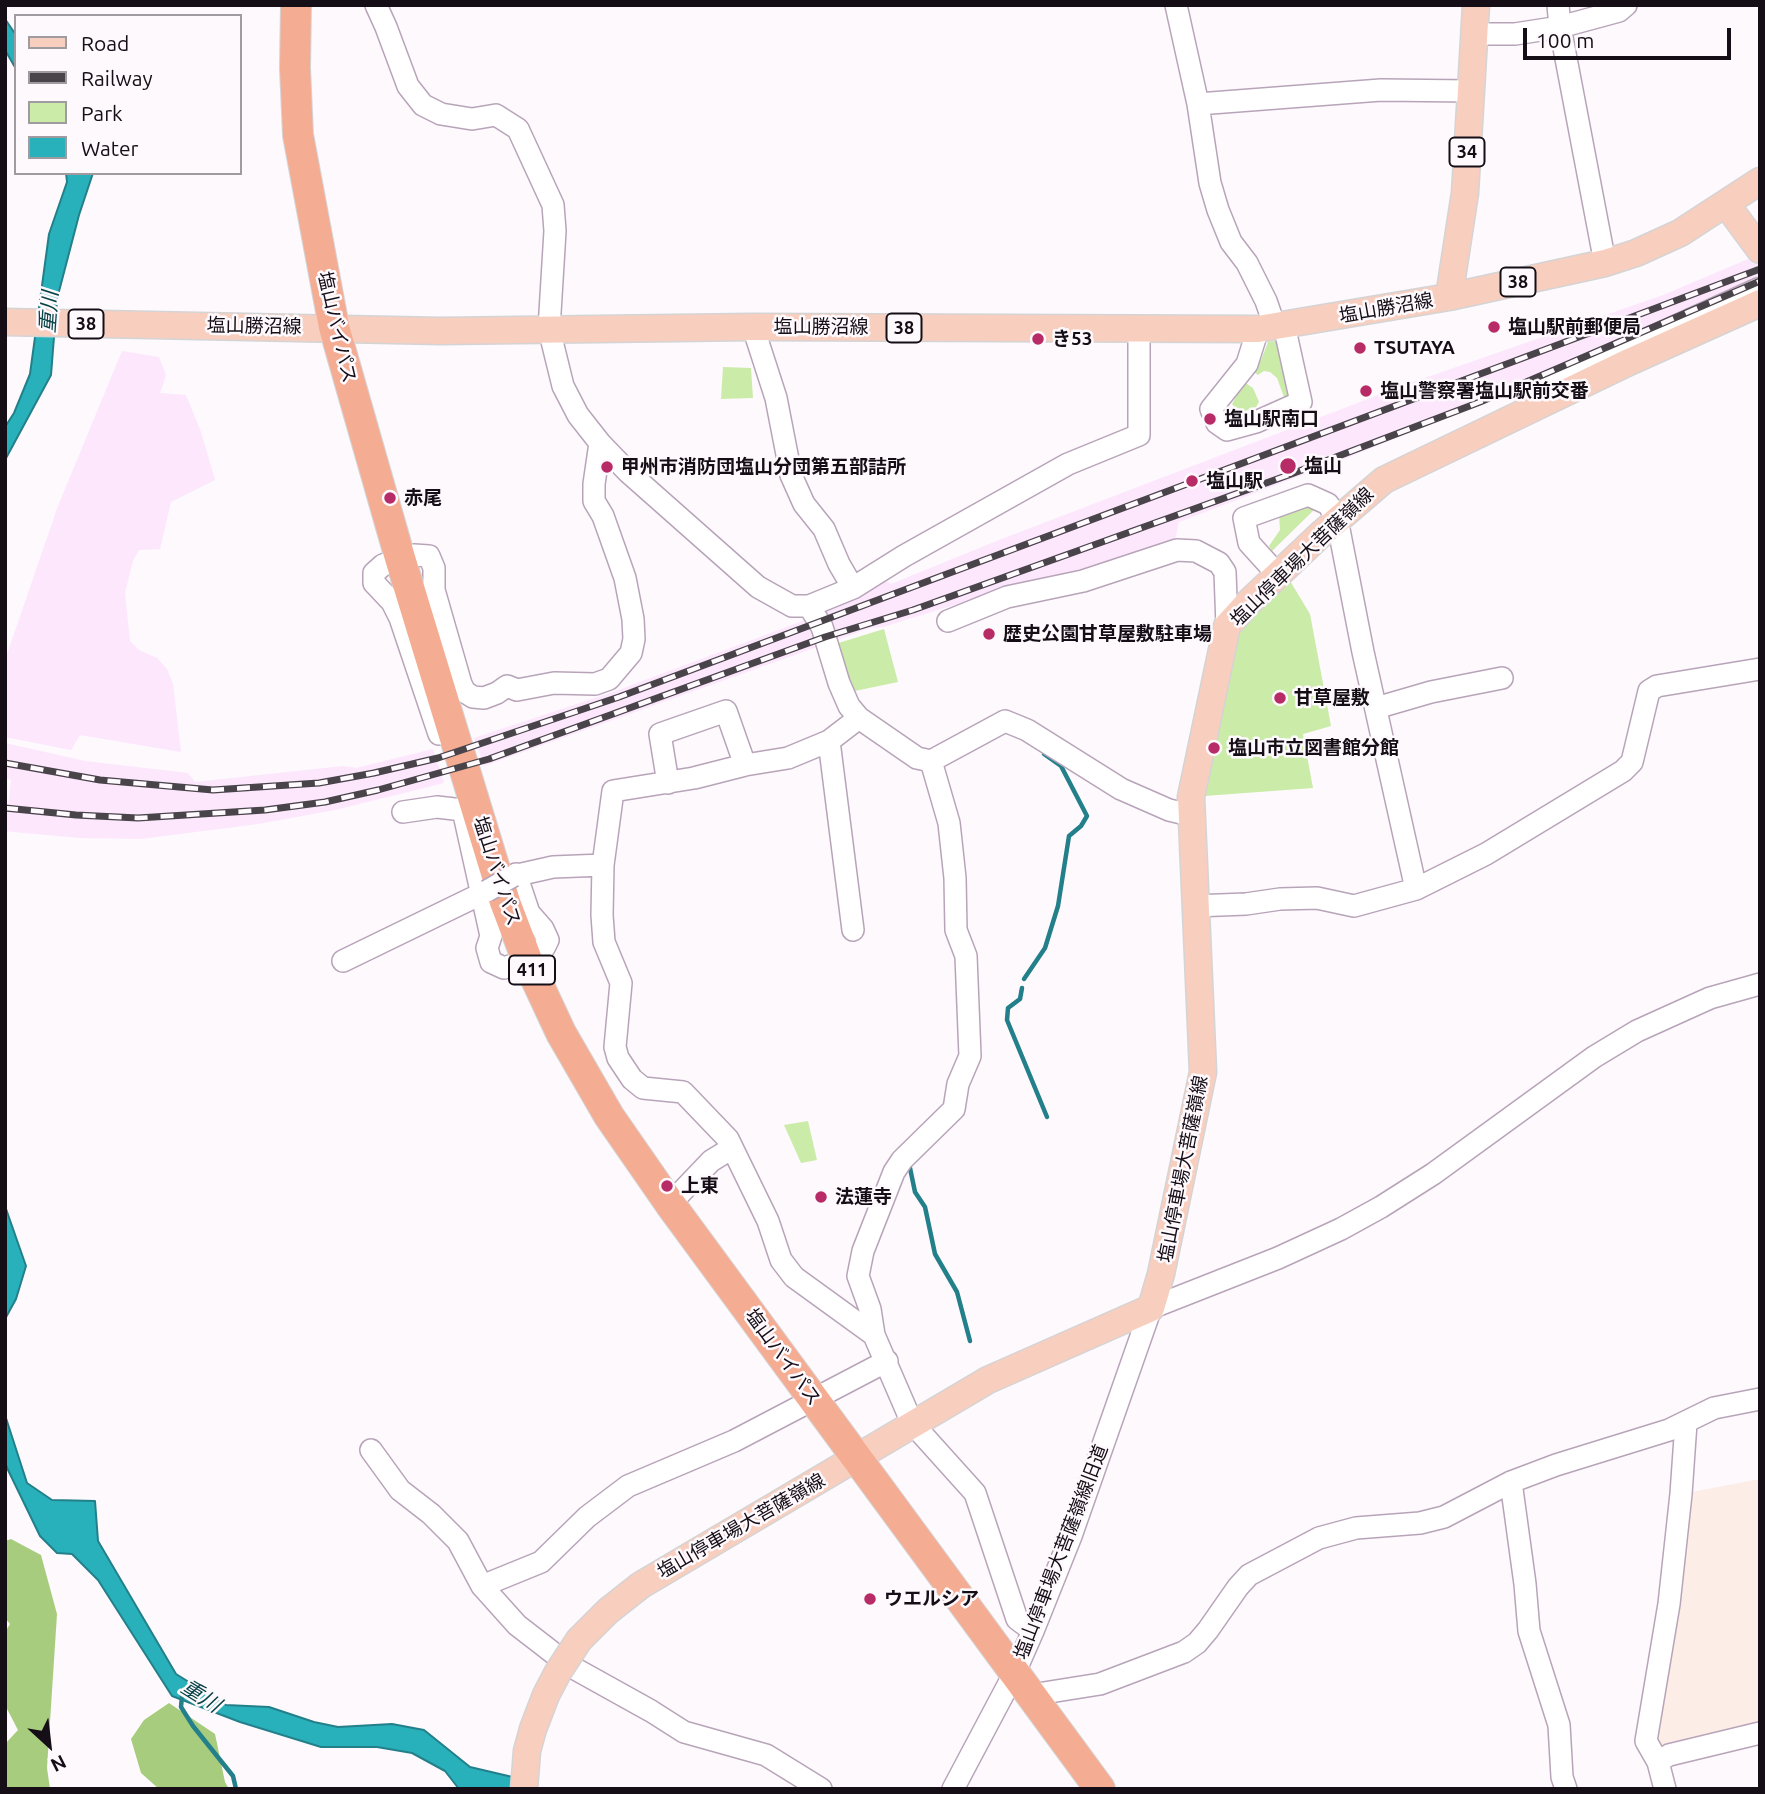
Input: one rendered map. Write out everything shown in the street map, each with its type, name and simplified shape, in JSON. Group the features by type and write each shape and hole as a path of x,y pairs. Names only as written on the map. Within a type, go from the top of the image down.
{"highway":[{"name":"塩山バイパス","path":"296,5 298,135 334,327 400,558 505,902 527,960 561,1033 609,1116 670,1204 1100,1789"}],"main road":[{"name":"34","path":"1449,297 1465,193 1476,5"},
{"name":"塩山勝沼線","path":"14,323 441,331 753,327 1272,327 1449,297 1605,263 1636,253 1680,233 1760,181"},
{"path":"1726,204 1760,250"},
{"name":"塩山停車場大菩薩嶺線","path":"524,1789 527,1751 533,1729 545,1695 558,1672 579,1640 608,1611 641,1585 988,1380 1152,1308 1203,1072 1191,797 1227,626 1337,519 1384,480 1760,303"}],"street":[{"path":"376,5 408,86 423,104 441,114 472,119 496,115 518,129 553,205 555,231 549,329 563,386 578,415 628,472 758,587 792,606 809,606 853,588 904,556 1068,464 1139,435 1139,329"},
{"path":"1176,5 1198,104 1210,183 1218,210 1231,242 1247,263 1266,301 1272,327 1301,402 1256,422 1227,430 1217,423 1211,410 1272,327"},
{"path":"1475,34 1515,34 1559,16 1619,10 1626,5"},
{"path":"1559,16 1605,263"},
{"path":"1198,104 1381,90 1471,91"},
{"path":"1526,394 1758,289 1760,291"},
{"path":"753,327 776,398 791,475 804,504 824,529 853,588"},
{"path":"515,875 529,914 543,929 548,940 544,948 527,960 504,968 491,962 487,948 491,936 485,893 463,810 400,618 392,602 378,589 373,578 377,569 400,558 424,554 433,561 434,590 461,684 465,692 473,697 484,698 497,694 507,686 517,690 554,683 595,684 608,679 631,653 634,619 625,578 603,516 594,501 600,443"},
{"path":"1278,575 1249,543 1244,519 1308,495 1328,504 1337,519 1416,889"},
{"path":"948,621 1007,597 1083,581 1177,550 1196,551 1219,563 1225,572 1227,626"},
{"path":"809,606 822,627 849,706 859,718 917,758 931,761 1005,721 1027,730 1121,789 1169,810 1191,815"},
{"path":"1194,906 1317,898 1354,906 1416,889 1486,854 1623,771 1632,762 1649,691 1657,686 1760,669"},
{"path":"1376,708 1431,692 1502,678"},
{"path":"668,783 660,734 726,711 745,765"},
{"path":"859,718 829,741 788,758 613,792 603,865 604,942 621,983 615,1047 618,1058 632,1079 643,1088 684,1092 728,1139 768,1221 781,1260 794,1277 874,1335"},
{"path":"829,741 853,930"},
{"path":"931,761 949,823 955,878 956,930 967,956 970,1056 958,1084 954,1109 902,1160 894,1172 863,1251 858,1276 870,1309 874,1335 912,1423 975,1493 1017,1619 1033,1631"},
{"path":"403,812 437,807 463,810"},
{"path":"343,961 485,893 515,875 553,867 603,865"},
{"path":"1152,1308 1278,1258 1341,1229 1442,1168 1594,1057 1637,1031 1710,998 1760,984"},
{"path":"670,1204 711,1161 732,1148"},
{"name":"塩山停車場大菩薩嶺線旧道","path":"953,1789 1023,1684 1033,1631 1071,1536 1152,1308"},
{"path":"482,1586 541,1562 587,1517 628,1486 734,1441 887,1361"},
{"path":"1023,1684 1100,1684 1184,1652 1197,1643 1208,1630 1249,1575 1310,1542 1356,1528 1420,1523 1444,1517 1511,1482 1556,1465 1686,1423 1714,1408 1760,1399"},
{"path":"1665,1789 1658,1762 1646,1741 1669,1604 1686,1423"},
{"path":"370,1450 400,1490 458,1541 482,1586 517,1625 570,1666 651,1710 684,1732 766,1755 821,1789"},
{"path":"1511,1482 1529,1631 1559,1725 1562,1777 1566,1789"},
{"path":"1658,1762 1669,1755 1760,1733"}],"shaded area":[{"path":"1760,254 1760,288 1344,459 1179,522 1174,545 883,627 870,628 484,766 474,738 616,691 800,622 856,598 882,578 891,584 1402,386 1663,295"},
{"path":"122,351 159,357 166,375 160,393 186,395 201,432 215,480 171,502 160,549 139,550 133,561 125,593 130,641 139,650 157,658 167,669 173,684 181,752 80,735 71,750 5,737 5,660 58,506"},
{"path":"5,743 85,761 188,773 195,782 343,766 356,768 433,749 444,783 335,810 258,824 141,839 80,838 13,832 5,831 11,780 5,778"},
{"path":"1760,1479 1760,1733 1669,1755 1646,1741 1681,1494"}],"green space":[{"path":"1276,341 1294,393 1284,397 1277,378 1270,372 1264,371 1258,375 1253,371 1268,342"},
{"path":"723,367 751,368 753,398 721,399"},
{"path":"1244,382 1253,388 1259,402 1256,407 1240,413 1232,404"},
{"path":"1310,501 1317,507 1272,551 1269,546 1280,530 1279,513"},
{"path":"1284,571 1310,614 1331,726 1303,734 1313,788 1191,797 1224,639"},
{"path":"884,629 898,682 850,692 832,645"},
{"path":"808,1121 817,1160 801,1163 784,1125"},
{"path":"11,1539 41,1555 57,1614 47,1768 50,1789 5,1789 5,1744 18,1730 5,1705 5,1632 10,1624 5,1618 5,1541"},
{"path":"169,1703 215,1734 225,1782 229,1789 159,1789 141,1773 131,1739 144,1720"}],"water":[{"path":"5,19 14,32 14,66 5,50"},
{"name":"重川","path":"66,175 92,175 57,299 51,375 5,460 5,427 14,413 30,374 49,234 67,182"},
{"path":"5,1206 26,1266 16,1299 5,1319"},
{"name":"重川","path":"5,1415 27,1483 52,1500 95,1501 98,1541 176,1674 226,1705 269,1707 338,1727 392,1724 424,1730 470,1767 521,1779 536,1789 459,1789 445,1771 412,1753 377,1747 321,1747 240,1722 172,1696 98,1580 72,1554 57,1553 40,1536 5,1462"}],"waterway":[{"path":"1024,979 1045,948 1058,906 1069,836 1081,826 1087,816 1061,766 1044,754"},
{"path":"1022,988 1020,999 1008,1008 1007,1020 1047,1117"},
{"path":"910,1168 915,1192 925,1207 935,1254 957,1292 970,1341"},
{"name":"重川","path":"182,1696 181,1707 233,1776 236,1789"}],"railway":[{"path":"5,763 100,780 213,790 319,783 438,758 619,697 1760,269"},
{"path":"5,808 138,818 265,810 325,802 378,790 489,759 825,637 913,610 1294,473 1480,402 1760,281"}],"place":[{"name":"塩山駅前郵便局","path":"1494,327"},
{"name":"き53","path":"1038,339"},
{"name":"TSUTAYA","path":"1360,348"},
{"name":"塩山警察署塩山駅前交番","path":"1366,391"},
{"name":"塩山駅南口","path":"1210,419"},
{"name":"塩山","path":"1288,466"},
{"name":"甲州市消防団塩山分団第五部詰所","path":"607,467"},
{"name":"塩山駅","path":"1192,481"},
{"name":"赤尾","path":"390,498"},
{"name":"歴史公園甘草屋敷駐車場","path":"989,634"},
{"name":"甘草屋敷","path":"1280,698"},
{"name":"塩山市立図書館分館","path":"1214,748"},
{"name":"上東","path":"667,1186"},
{"name":"法蓮寺","path":"821,1197"},
{"name":"ウエルシア","path":"870,1599"}]}
